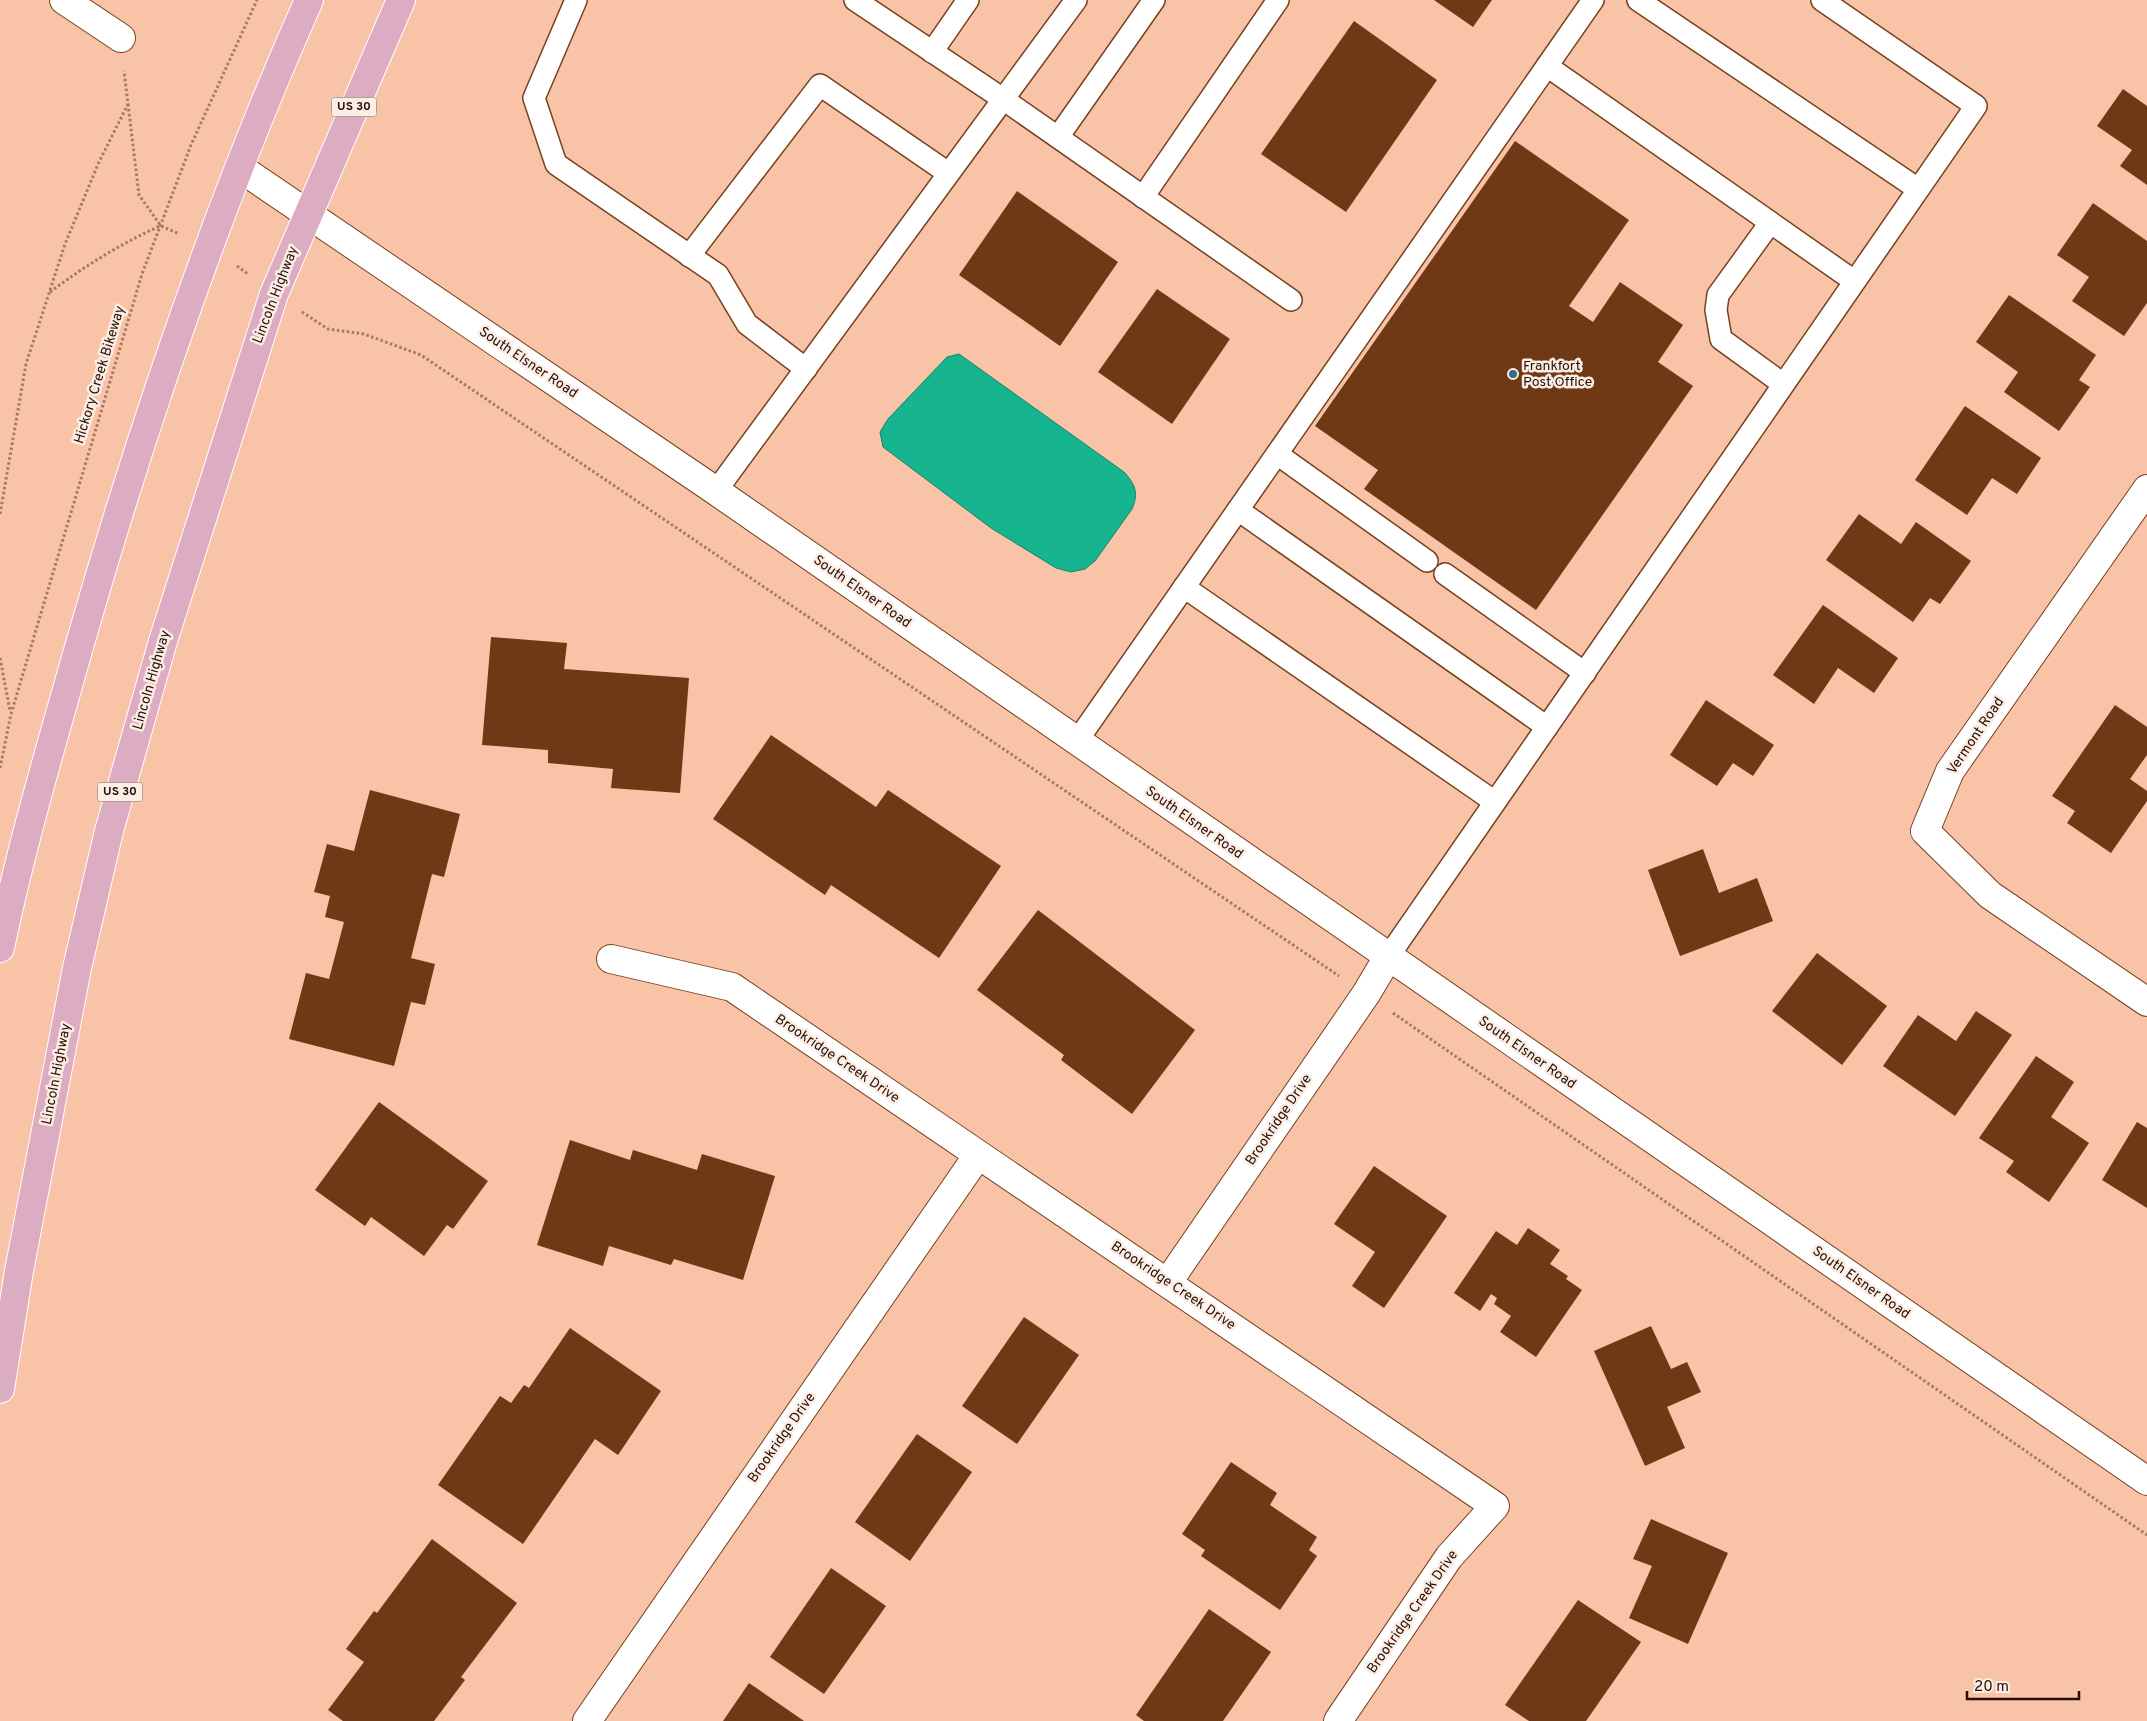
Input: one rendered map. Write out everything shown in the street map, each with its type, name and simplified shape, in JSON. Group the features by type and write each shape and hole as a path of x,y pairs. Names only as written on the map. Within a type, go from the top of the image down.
{"main road":[{"path":"0,948 50,750 102,569 158,390 209,246 309,0"},
{"name":"Lincoln Highway","path":"0,1389 19,1271 77,968 109,831 163,641 216,470 274,294 401,0"}],"street":[{"path":"64,0 121,38"},
{"name":"South Elsner Road","path":"240,168 716,491 2147,1481"},
{"name":"Vermont Road","path":"2147,489 1950,772 1925,832 1990,895 2147,1002"},
{"name":"Brookridge Drive","path":"1168,1282 1366,994 1388,957"},
{"name":"Brookridge Creek Drive","path":"611,959 732,987 1496,1506 1449,1557 1338,1721"},
{"name":"Brookridge Drive","path":"587,1721 978,1155"}],"lane":[{"path":"576,0 534,98 556,164 718,276 747,324 806,369"},
{"path":"855,0 1003,99 1291,300"},
{"path":"932,52 968,0"},
{"path":"716,491 1076,0"},
{"path":"1058,137 1154,0"},
{"path":"1143,197 1278,0"},
{"path":"1077,742 1593,0"},
{"path":"1638,0 1918,189"},
{"path":"1388,957 1782,384 1976,106 1822,0"},
{"path":"1546,66 1854,281"},
{"path":"689,256 820,85 948,174"},
{"path":"1770,223 1718,295 1716,310 1721,339 1782,384"},
{"path":"1277,454 1427,561"},
{"path":"1238,510 1547,727"},
{"path":"1446,574 1585,673"},
{"path":"1184,587 1495,802"}],"path":[{"name":"Hickory Creek Bikeway","path":"0,768 11,714 142,274 191,145 258,0"},
{"path":"49,293 86,265 124,242 161,226 139,195 121,38"},
{"path":"0,514 26,364 76,217 99,162 128,104"},
{"path":"328,329 364,334 421,355 1366,994 2147,1536"},
{"path":"0,658 11,714"}],"shaded area":[{"path":"959,354 1124,472 1131,481 1135,489 1132,509 1095,561 1085,569 1071,572 1056,568 991,528 883,447 880,432 888,419 947,357"}],"building":[{"path":"1434,0 1492,0 1473,27"},
{"path":"1354,21 1437,80 1346,212 1261,154"},
{"path":"2123,89 2147,106 2147,185 2120,166 2132,150 2097,126"},
{"name":"Frankfort Post Office","path":"1515,141 1629,220 1569,306 1593,322 1620,282 1683,325 1658,362 1693,386 1536,610 1364,489 1378,470 1315,426"},
{"path":"1017,191 1118,262 1060,346 959,275"},
{"path":"2093,203 2147,241 2147,303 2124,336 2072,301 2089,277 2057,255"},
{"path":"1157,289 1230,339 1172,424 1098,372"},
{"path":"2009,295 2096,355 2079,380 2090,387 2059,431 2004,392 2018,372 1976,342"},
{"path":"1965,406 2041,458 2017,494 1992,478 1967,515 1915,480"},
{"path":"1859,514 1901,544 1916,522 1971,561 1940,604 1930,598 1913,622 1826,560"},
{"path":"1823,605 1898,658 1874,693 1838,668 1814,704 1773,675"},
{"path":"491,637 567,643 564,669 689,678 680,793 611,788 613,769 548,763 548,750 482,745"},
{"path":"1706,700 1774,745 1753,776 1733,763 1717,786 1670,755"},
{"path":"2115,705 2147,727 2147,755 2130,779 2147,791 2147,801 2111,853 2067,823 2075,811 2052,796"},
{"path":"771,735 876,807 888,790 1001,866 939,958 831,885 825,895 713,819"},
{"path":"370,790 460,814 444,877 432,874 411,958 435,964 425,1005 411,1002 394,1066 289,1039 306,973 329,979 344,922 325,917 330,896 314,892 327,844 354,851"},
{"path":"1703,849 1719,893 1757,878 1773,921 1680,956 1648,870"},
{"path":"1038,910 1195,1030 1132,1114 1061,1060 1064,1055 977,990"},
{"path":"1817,953 1887,1006 1842,1065 1772,1011"},
{"path":"1976,1011 2012,1035 1955,1116 1883,1066 1918,1015 1956,1041"},
{"path":"2036,1056 2074,1082 2051,1117 2089,1143 2049,1202 2006,1172 2014,1161 1979,1138"},
{"path":"379,1102 488,1181 453,1229 447,1225 424,1256 371,1217 365,1226 315,1190"},
{"path":"2137,1122 2147,1128 2147,1208 2102,1180"},
{"path":"570,1140 630,1160 633,1150 697,1170 702,1154 775,1176 743,1280 674,1259 671,1265 609,1246 603,1266 537,1245"},
{"path":"1374,1166 1447,1216 1384,1308 1352,1286 1375,1252 1334,1224"},
{"path":"1528,1228 1560,1250 1550,1264 1568,1276 1566,1279 1582,1290 1536,1357 1500,1332 1511,1316 1494,1304 1497,1298 1491,1294 1480,1311 1454,1293 1496,1231 1517,1245"},
{"path":"1024,1317 1079,1355 1017,1444 962,1406"},
{"path":"1651,1326 1671,1369 1687,1362 1701,1392 1667,1407 1685,1448 1645,1466 1594,1351"},
{"path":"570,1328 661,1391 618,1455 595,1439 523,1544 438,1485 500,1396 511,1403 524,1385 529,1388"},
{"path":"917,1434 972,1472 910,1561 855,1522"},
{"path":"1231,1462 1277,1493 1270,1505 1317,1537 1309,1550 1317,1556 1280,1610 1201,1556 1205,1550 1182,1534"},
{"path":"1651,1519 1728,1553 1688,1644 1629,1618 1652,1566 1633,1559"},
{"path":"432,1539 517,1603 461,1677 465,1680 434,1721 343,1721 328,1710 364,1662 346,1649 374,1611 377,1613"},
{"path":"831,1568 886,1606 824,1694 770,1657"},
{"path":"1578,1600 1641,1642 1586,1721 1529,1721 1505,1705"},
{"path":"1209,1609 1271,1652 1223,1721 1144,1721 1136,1715"},
{"path":"749,1683 804,1721 723,1721"}],"place":[{"name":"Frankfort Post Office","path":"1513,374"}]}
